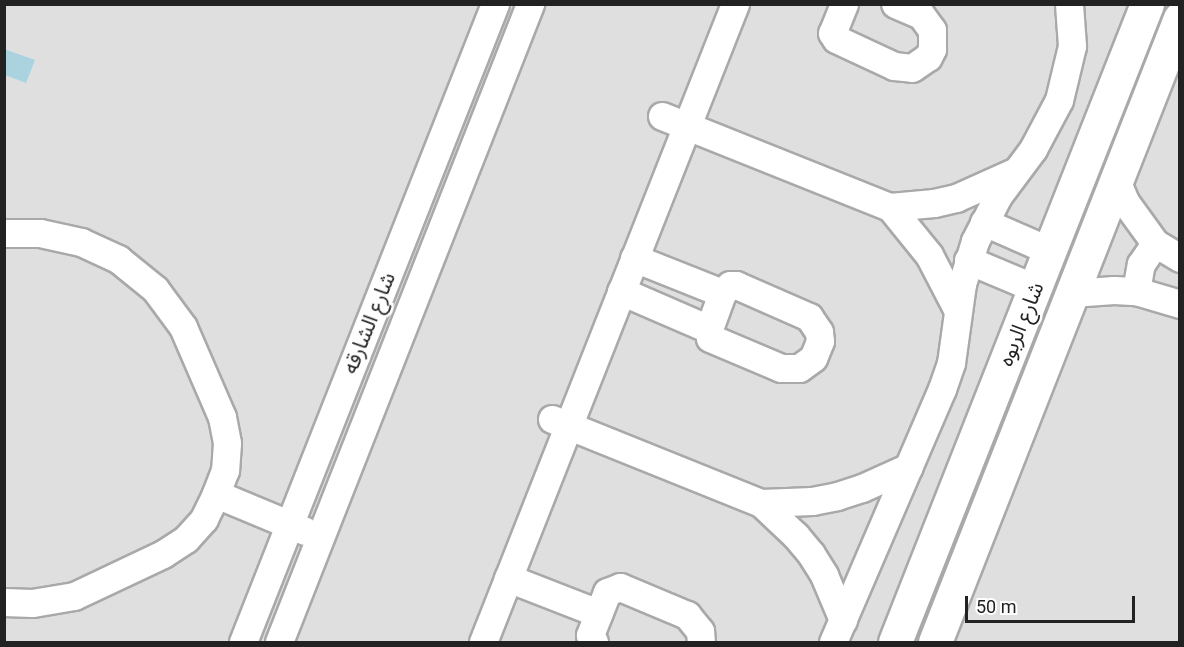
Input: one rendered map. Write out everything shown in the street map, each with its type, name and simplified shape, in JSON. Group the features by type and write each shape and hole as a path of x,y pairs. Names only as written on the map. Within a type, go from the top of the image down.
{"street":[{"name":"شارع الشارقه","path":"243,642 495,4"},
{"name":"شارع الشارقه","path":"279,642 530,4"},
{"path":"483,642 508,578 560,422 621,291 735,4"},
{"path":"837,7 832,33 836,39 894,66 912,68 928,57 932,49 932,30 921,15 895,4"},
{"path":"838,631 951,363 957,309 968,260 984,222 1016,171 1033,149 1059,100 1072,46 1069,4"},
{"name":"شارع الربوه","path":"894,642 1148,4"},
{"name":"شارع الربوه","path":"935,642 1179,18"},
{"path":"662,116 890,207 934,203 956,198 986,187 1016,171"},
{"path":"1116,180 1126,203 1155,243 1179,258"},
{"path":"420,194 451,207"},
{"path":"890,207 929,255 957,309"},
{"path":"984,222 1050,251"},
{"path":"4,233 40,233 81,242 118,259 155,289 183,327 222,417 227,443 225,470 216,494 204,519 186,539 163,554 74,596 32,603 4,602"},
{"path":"1136,291 1141,264 1155,243"},
{"path":"634,258 722,293"},
{"path":"968,260 1035,288"},
{"path":"730,285 736,285 810,317 819,332 818,350 807,364 790,369 781,368 713,340 708,334 722,293 730,285"},
{"path":"621,291 709,329"},
{"path":"1071,293 1136,291 1179,304"},
{"path":"994,392 1027,406"},
{"path":"560,422 761,503 791,530 824,575 838,631"},
{"path":"761,503 812,501 837,496 870,485 909,467"},
{"path":"216,494 320,537"},
{"path":"508,578 598,614"},
{"path":"594,642 590,635 607,592 620,587 687,615 700,631 701,642"}],"shaded area":[{"path":"4,5 1179,5 1179,642 5,642"}],"water":[{"path":"4,49 35,60 26,83 5,75"}]}
